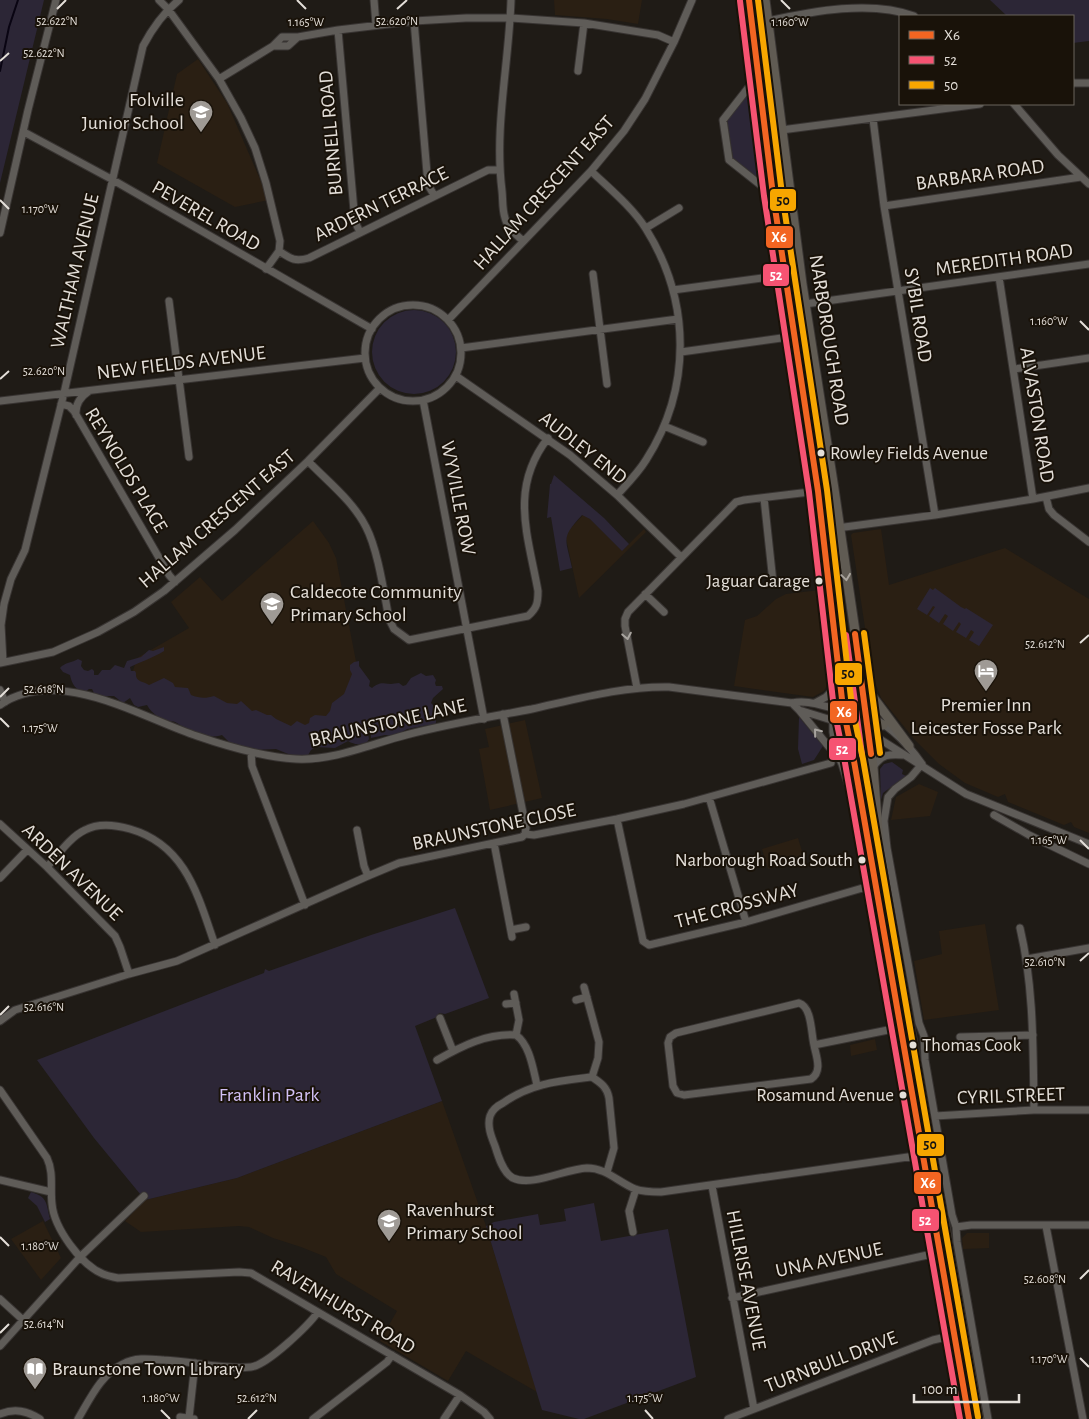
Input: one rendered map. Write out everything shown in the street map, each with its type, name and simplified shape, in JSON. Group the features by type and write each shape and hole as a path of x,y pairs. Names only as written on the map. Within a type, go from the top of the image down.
{"main road":[{"name":"NARBOROUGH ROAD","path":"749,0 774,195 818,491 843,708"},
{"name":"NARBOROUGH ROAD","path":"765,0 805,304 866,706 865,714"},
{"path":"833,719 843,708 853,704 862,685 909,746"},
{"path":"843,708 854,761 970,1419"},
{"path":"865,714 873,767 880,857 979,1419"},
{"path":"854,761 867,731 874,724 883,725"}],"street":[{"path":"0,234 56,0"},
{"path":"159,0 168,9 219,79 255,148 266,183 280,241 279,251 266,269"},
{"name":"WALTHAM AVENUE","path":"2,662 1,625 4,604 11,579 25,550 64,393 143,46 153,27 168,9 180,0"},
{"path":"374,0 376,25"},
{"path":"511,0 511,18 499,128 499,170 505,218 513,233 523,241"},
{"name":"HALLAM CRESCENT EAST","path":"448,320 591,171 624,131 645,99 674,42 692,0"},
{"path":"768,21 855,3 902,11 912,15"},
{"path":"219,79 273,46 282,36 298,37 376,25 444,18 511,18 584,24 658,35 674,42"},
{"path":"414,21 428,185 434,195"},
{"path":"578,71 584,24"},
{"name":"BURNELL ROAD","path":"338,30 355,222 360,232"},
{"path":"759,74 723,120 729,160 774,195"},
{"path":"1074,83 1089,83"},
{"path":"766,132 973,105"},
{"path":"1015,105 1058,155 1089,184"},
{"name":"SYBIL ROAD","path":"873,119 884,206 934,515"},
{"name":"PEVEREL ROAD","path":"24,132 113,180 372,329"},
{"name":"ARDERN TERRACE","path":"279,251 291,259 299,261 309,258 434,195 488,170 499,170"},
{"path":"591,171 622,200 646,228 673,290 681,352 679,376 673,402 664,426 646,460 617,495"},
{"name":"BARBARA ROAD","path":"884,206 1081,177"},
{"path":"646,228 679,208"},
{"name":"MEREDITH ROAD","path":"805,304 1089,264"},
{"path":"593,274 607,384"},
{"path":"673,290 786,274"},
{"name":"ALVASTON ROAD","path":"999,277 1033,499"},
{"path":"169,301 189,457"},
{"path":"404,306 429,308 448,320 457,332 461,348 461,363 456,376 449,386 434,397 423,400 403,400 380,388 370,375 365,358 367,340 372,329 385,314 404,306"},
{"path":"461,348 678,320"},
{"path":"681,352 810,334"},
{"name":"NEW FIELDS AVENUE","path":"0,401 365,358"},
{"path":"1014,370 1089,358"},
{"name":"AUDLEY END","path":"456,376 548,438 617,495 681,557"},
{"name":"HALLAM CRESCENT EAST","path":"2,662 53,652 98,632 134,612 175,582 235,530 308,461 380,388"},
{"path":"76,416 78,400 89,390"},
{"name":"WYVILLE ROW","path":"423,400 484,719"},
{"name":"REYNOLDS PLACE","path":"61,404 69,406 76,416 175,582"},
{"path":"664,426 703,442"},
{"path":"308,461 352,507 366,526 373,544 389,619 394,629 409,640 528,616 536,609 538,591 523,511 530,466 538,450 548,438"},
{"path":"822,530 934,515 1089,488"},
{"path":"637,688 625,619 628,612 736,502 818,491"},
{"path":"1046,497 1054,515 1089,542"},
{"path":"764,498 773,582"},
{"path":"645,594 664,612"},
{"path":"815,703 826,697 840,683"},
{"name":"BRAUNSTONE LANE","path":"2,704 40,691 69,692 91,696 197,736 251,752 288,758 317,758 408,734 504,714 637,688 669,687 792,703 802,701 865,714 883,725 909,746 922,764"},
{"path":"0,690 2,704"},
{"path":"792,703 829,747 836,751"},
{"path":"833,708 833,732 836,751 853,800 866,887 870,899 893,1029 900,1055 900,1071 961,1419"},
{"path":"799,710 867,731 922,764 966,794 1089,844"},
{"path":"504,714 526,828 525,834"},
{"path":"251,752 252,766 305,904"},
{"path":"873,767 883,756 888,754 906,756"},
{"name":"BRAUNSTONE CLOSE","path":"0,1021 15,1010 129,974 177,962 400,863 522,837 525,834 534,835 617,819 709,797 831,763"},
{"path":"922,764 911,777 894,789 888,797 884,821 887,848 918,1023 924,1036 926,1047 925,1060 952,1215 956,1227 988,1419"},
{"path":"709,797 746,922"},
{"path":"857,828 861,805"},
{"path":"994,815 1029,835 1088,862"},
{"name":"THE CROSSWAY","path":"617,819 642,936 646,944 653,946 746,922 866,887"},
{"name":"ARDEN AVENUE","path":"0,824 47,867 115,936 129,974"},
{"path":"47,867 85,829 100,826 121,826 140,832 159,841 175,856 187,872 215,945"},
{"path":"357,830 364,866 368,876"},
{"path":"494,843 512,933 526,927"},
{"path":"0,878 27,850"},
{"path":"1020,928 1027,959 1033,1035 1034,1110"},
{"path":"1027,959 1089,948"},
{"path":"584,987 599,1042 598,1058 592,1077"},
{"path":"514,994 519,1020 516,1035"},
{"path":"576,1000 587,997"},
{"path":"506,1004 516,1003"},
{"path":"798,1003 803,1004 808,1012 814,1045 818,1068 816,1075 811,1079 684,1095 677,1093 673,1086 668,1044 670,1037 676,1033 798,1003"},
{"path":"440,1018 453,1051"},
{"path":"814,1045 893,1029"},
{"path":"437,1060 486,1037 501,1034 516,1035 524,1043 528,1052 537,1085"},
{"path":"960,1037 1033,1035"},
{"path":"607,1172 614,1148 609,1098 602,1084 592,1077 537,1085 512,1096 495,1108 490,1117 490,1130 506,1172 510,1176 524,1182 567,1171 588,1168 607,1172 636,1189 648,1192 661,1192 915,1156"},
{"name":"RAVENHURST ROAD","path":"0,1090 48,1158 51,1171 52,1205 56,1220 68,1242 80,1257 92,1267 104,1274 118,1278 252,1273 460,1395 484,1412 490,1419"},
{"name":"CYRIL STREET","path":"935,1116 1034,1110 1089,1110"},
{"path":"0,1180 51,1192"},
{"name":"HILLRISE AVENUE","path":"712,1186 754,1409"},
{"path":"632,1232 629,1211 636,1189"},
{"path":"0,1346 80,1257 144,1196"},
{"path":"956,1227 971,1225 1089,1225"},
{"path":"1046,1226 1083,1419"},
{"name":"UNA AVENUE","path":"732,1298 932,1254"},
{"path":"0,1300 23,1320"},
{"path":"78,1419 104,1379 124,1363 139,1359 253,1367 298,1335 318,1312"},
{"name":"TURNBULL DRIVE","path":"728,1419 933,1340 946,1338"},
{"path":"313,1419 387,1362 392,1356"},
{"path":"190,1418 195,1363"},
{"path":"444,1419 460,1395"},
{"path":"0,1414 17,1410 40,1419"},
{"path":"180,1417 194,1419"}],"shaded area":[{"path":"554,0 642,0 638,24 607,19 555,15"},
{"name":"Folville Junior School","path":"198,59 227,103 269,200 235,207 157,163 177,74"},
{"path":"583,515 590,519 622,551 644,529 646,532 579,598 566,538 568,531"},
{"name":"Caldecote Community Primary School","path":"313,521 329,543 336,558 365,708 295,730 130,680 137,658 189,628 171,602 200,577 222,601"},
{"path":"881,529 889,585 1005,548 1089,599 1089,833 1074,827 1071,822 1064,825 1008,802 1005,794 998,797 965,783 939,764 914,739 881,698 872,674 851,535 853,533"},
{"path":"820,590 830,679 824,691 813,697 734,686 745,620 757,616 776,599 786,594"},
{"path":"525,720 542,798 490,810 479,749 489,747 485,729"},
{"path":"919,784 938,792 930,816 891,820 896,797"},
{"path":"798,838 804,858 768,869 762,849"},
{"path":"985,924 999,1010 924,1020 914,961 942,954 939,931"},
{"path":"875,1039 877,1050 851,1056 850,1045"},
{"name":"Ravenhurst Primary School","path":"442,1101 486,1226 537,1392 466,1351 448,1381 380,1341 397,1311 336,1274 326,1257 273,1238 249,1227 141,1232 125,1221 145,1200 237,1178"},
{"path":"43,1221 61,1258 41,1280 11,1239"},
{"path":"967,1233 989,1233 989,1248 963,1249 962,1238"}],"green space":[{"path":"0,0 44,0 0,183"},
{"path":"990,0 1089,0 1089,41 1074,43 1074,15 1006,15"},
{"path":"750,89 755,91 766,178 762,181 733,158 727,120"},
{"path":"414,310 430,313 444,322 453,336 456,352 453,368 444,382 430,391 414,394 398,391 384,382 375,368 372,352 375,336 384,322 398,313"},
{"path":"805,347 816,396 831,506 824,501 815,422 802,349"},
{"path":"554,475 604,518 629,544 622,551 590,519 582,515 570,529 566,539 572,568 560,571 551,517 547,518 550,484"},
{"path":"832,540 836,540 855,685 848,689"},
{"path":"930,588 933,590 935,588 961,607 966,608 993,625 979,646 969,640 974,632 971,630 966,638 956,632 961,624 959,622 953,631 943,624 948,616 945,614 939,623 929,616 935,607 933,606 927,615 917,609"},
{"path":"164,647 164,651 130,667 131,671 135,671 138,680 149,685 164,678 173,683 175,687 188,688 191,695 194,696 205,698 214,696 227,703 237,704 241,701 252,711 256,710 271,715 291,726 297,721 305,725 315,715 326,716 330,711 332,703 344,694 352,674 350,665 354,662 359,661 359,666 370,681 369,686 372,688 382,683 399,683 403,686 411,678 421,673 426,676 433,675 436,680 436,686 442,686 443,689 433,698 431,703 434,706 435,711 432,715 436,719 436,724 434,727 428,725 407,729 396,736 385,735 371,738 371,731 368,733 369,739 367,742 362,744 348,741 335,748 316,747 311,750 307,757 298,758 276,749 254,750 230,743 222,735 204,736 198,734 175,722 160,717 151,711 147,705 138,707 134,705 130,698 123,703 114,696 95,695 92,689 85,692 79,690 74,686 70,675 63,672 60,668 78,659 82,661 81,666 84,670 92,669 94,675 98,675 102,670 110,670 115,665 124,668 127,661 141,657 149,650 153,651"},
{"path":"799,717 823,746 814,760 802,764 798,749"},
{"path":"892,762 903,770 902,774 906,776 883,793 881,800 880,769 884,764"},
{"name":"Franklin Park","path":"455,908 489,998 445,1014 439,1013 437,1017 415,1026 442,1101 237,1178 145,1200 94,1138 37,1060 264,973 265,969 269,971"},
{"path":"31,1192 41,1196 47,1205 50,1219 45,1222 37,1206 28,1198"},
{"path":"594,1203 601,1241 668,1229 696,1377 584,1419 579,1419 542,1410 486,1226 494,1222 538,1214 540,1225 566,1221 564,1209"}],"waterway":[{"path":"0,71 9,27 18,0"}],"transit line":[{"name":"X6","path":"749,0 773,195 818,491 843,708 854,761 969,1419"},
{"name":"50","path":"758,0 782,194 827,490 852,707 863,759 978,1417"},
{"name":"52","path":"740,1 764,196 809,492 834,709 960,1419"},
{"name":"50","path":"864,633 880,753"},
{"name":"X6","path":"855,634 871,754"},
{"name":"52","path":"846,635 862,755"}],"place":[{"name":"Folville Junior School","path":"201,133"},
{"name":"Rowley Fields Avenue","path":"821,453"},
{"name":"Jaguar Garage","path":"819,581"},
{"name":"Caldecote Community Primary School","path":"272,625"},
{"name":"Premier Inn Leicester Fosse Park","path":"986,692"},
{"name":"Narborough Road South","path":"862,860"},
{"name":"Thomas Cook","path":"913,1045"},
{"name":"Rosamund Avenue","path":"903,1095"},
{"name":"Ravenhurst Primary School","path":"389,1242"},
{"name":"Braunstone Town Library","path":"35,1390"}]}
